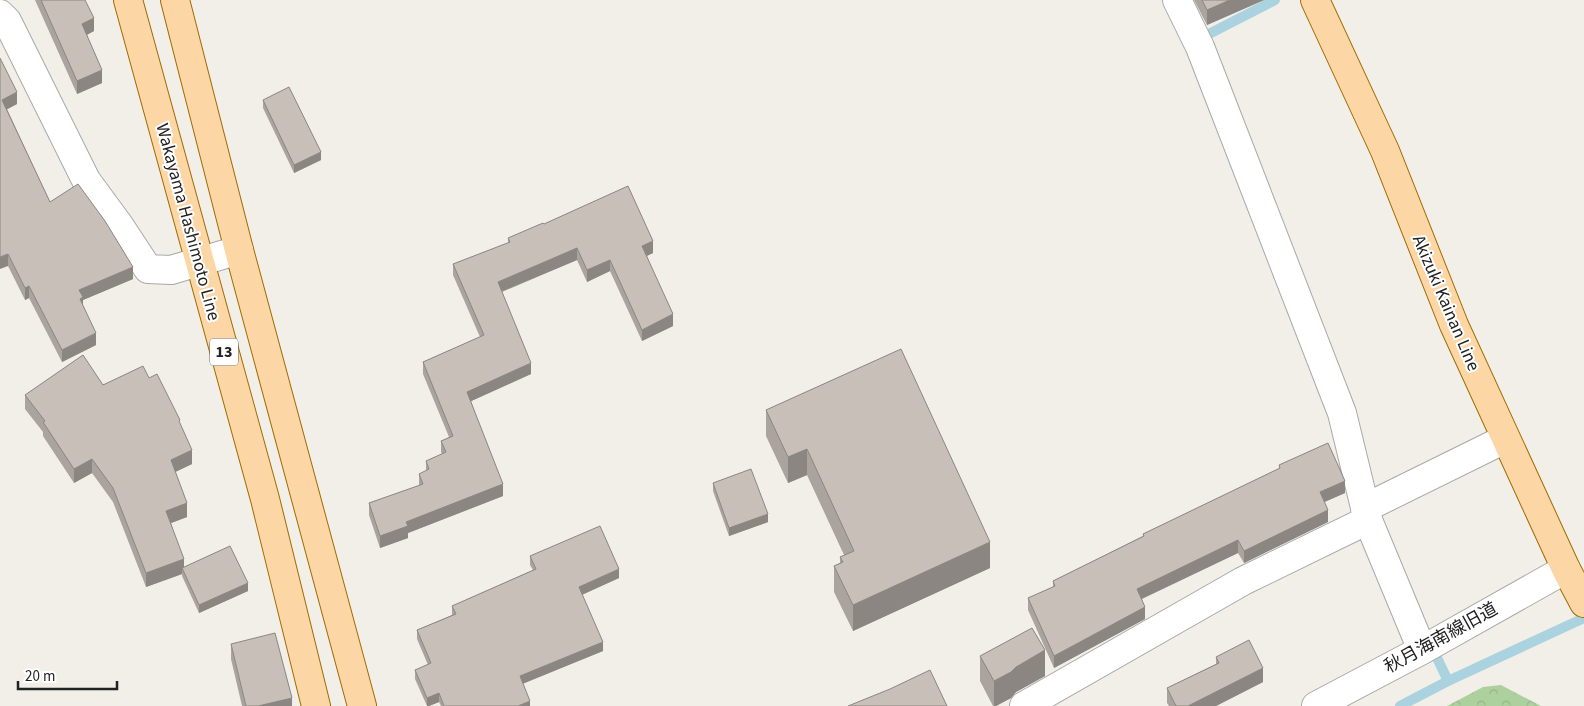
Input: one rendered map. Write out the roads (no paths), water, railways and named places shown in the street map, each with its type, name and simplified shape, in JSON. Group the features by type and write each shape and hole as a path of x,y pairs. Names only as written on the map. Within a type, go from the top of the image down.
{"main road":[{"name":"Wakayama Hashimoto Line","path":"128,0 264,499 316,706"},
{"name":"13","path":"175,0 239,250 362,706"},
{"name":"Akizuki Kainan Line","path":"1315,0 1385,151 1454,326 1576,588"}],"street":[{"path":"1177,0 1200,47 1342,413 1367,514 1422,650"},
{"path":"0,14 7,21 86,180 148,269 171,270 239,250"},
{"path":"1024,706 1243,581 1506,439"},
{"name":"秋月海南線旧道","path":"1316,706 1422,650 1576,588"}],"waterway":[{"path":"1208,44 1205,36 1275,0"},
{"path":"1400,706 1448,681 1584,618"},
{"path":"1431,645 1448,681"}]}
